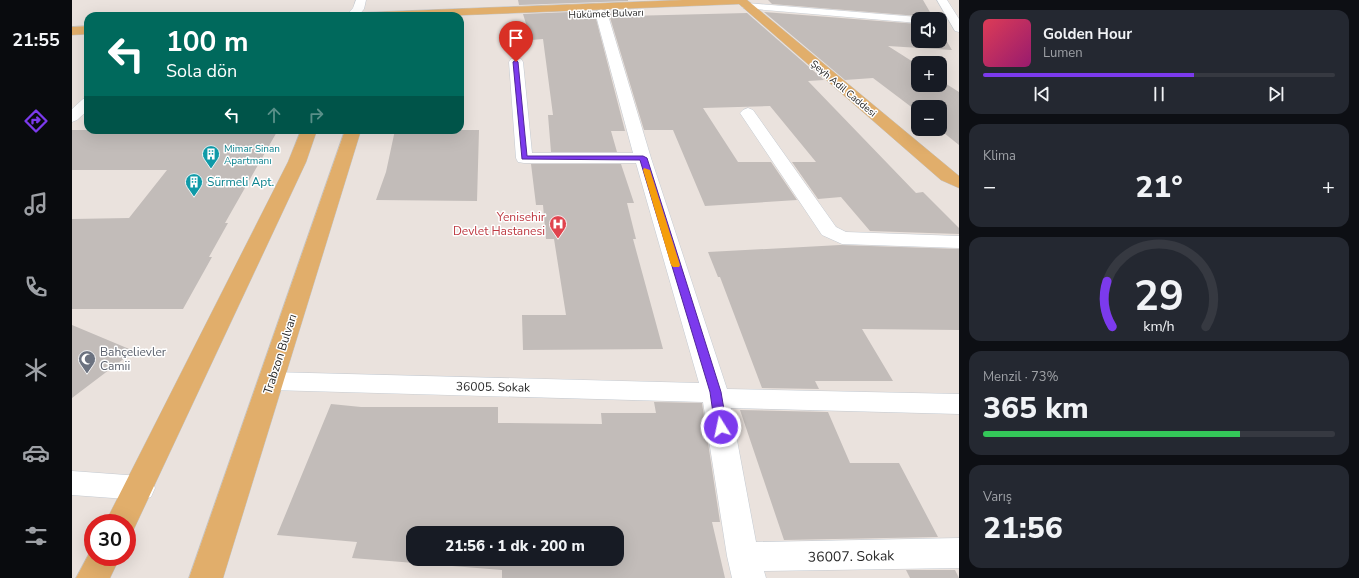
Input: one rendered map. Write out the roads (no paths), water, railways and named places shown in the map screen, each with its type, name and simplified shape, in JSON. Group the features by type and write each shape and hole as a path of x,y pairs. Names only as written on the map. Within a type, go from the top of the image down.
{"main road":[{"path":"392,0 393,12"},
{"path":"464,13 745,4"},
{"name":"Hükümet Bulvarı","path":"464,22 745,4"},
{"name":"Şeyh Adil Caddesi","path":"745,4 953,180 959,192"},
{"path":"72,31 84,30"},
{"path":"126,514 140,488 297,162 307,134"},
{"name":"Trabzon Bulvarı","path":"206,578 352,134"},
{"path":"93,578 99,566"}],"street":[{"path":"355,12 361,0"},
{"path":"946,0 958,26"},
{"path":"745,4 911,19"},
{"path":"601,12 643,158 716,395 746,567"},
{"path":"947,24 958,26"},
{"path":"516,62 524,158 643,158"},
{"path":"72,117 84,106"},
{"path":"748,113 829,231 842,238 959,242"},
{"name":"36005. Sokak","path":"271,381 959,404"},
{"path":"72,483 140,488"},
{"name":"36007. Sokak","path":"746,567 798,557 959,553"}],"place":[{"name":"Mimar Sinan Apartmanı","path":"211,169"},
{"name":"Sürmeli Apt.","path":"194,197"},
{"name":"Yenisehir Devlet Hastanesi","path":"558,239"},
{"name":"Bahçelievler Camii","path":"87,374"}]}
